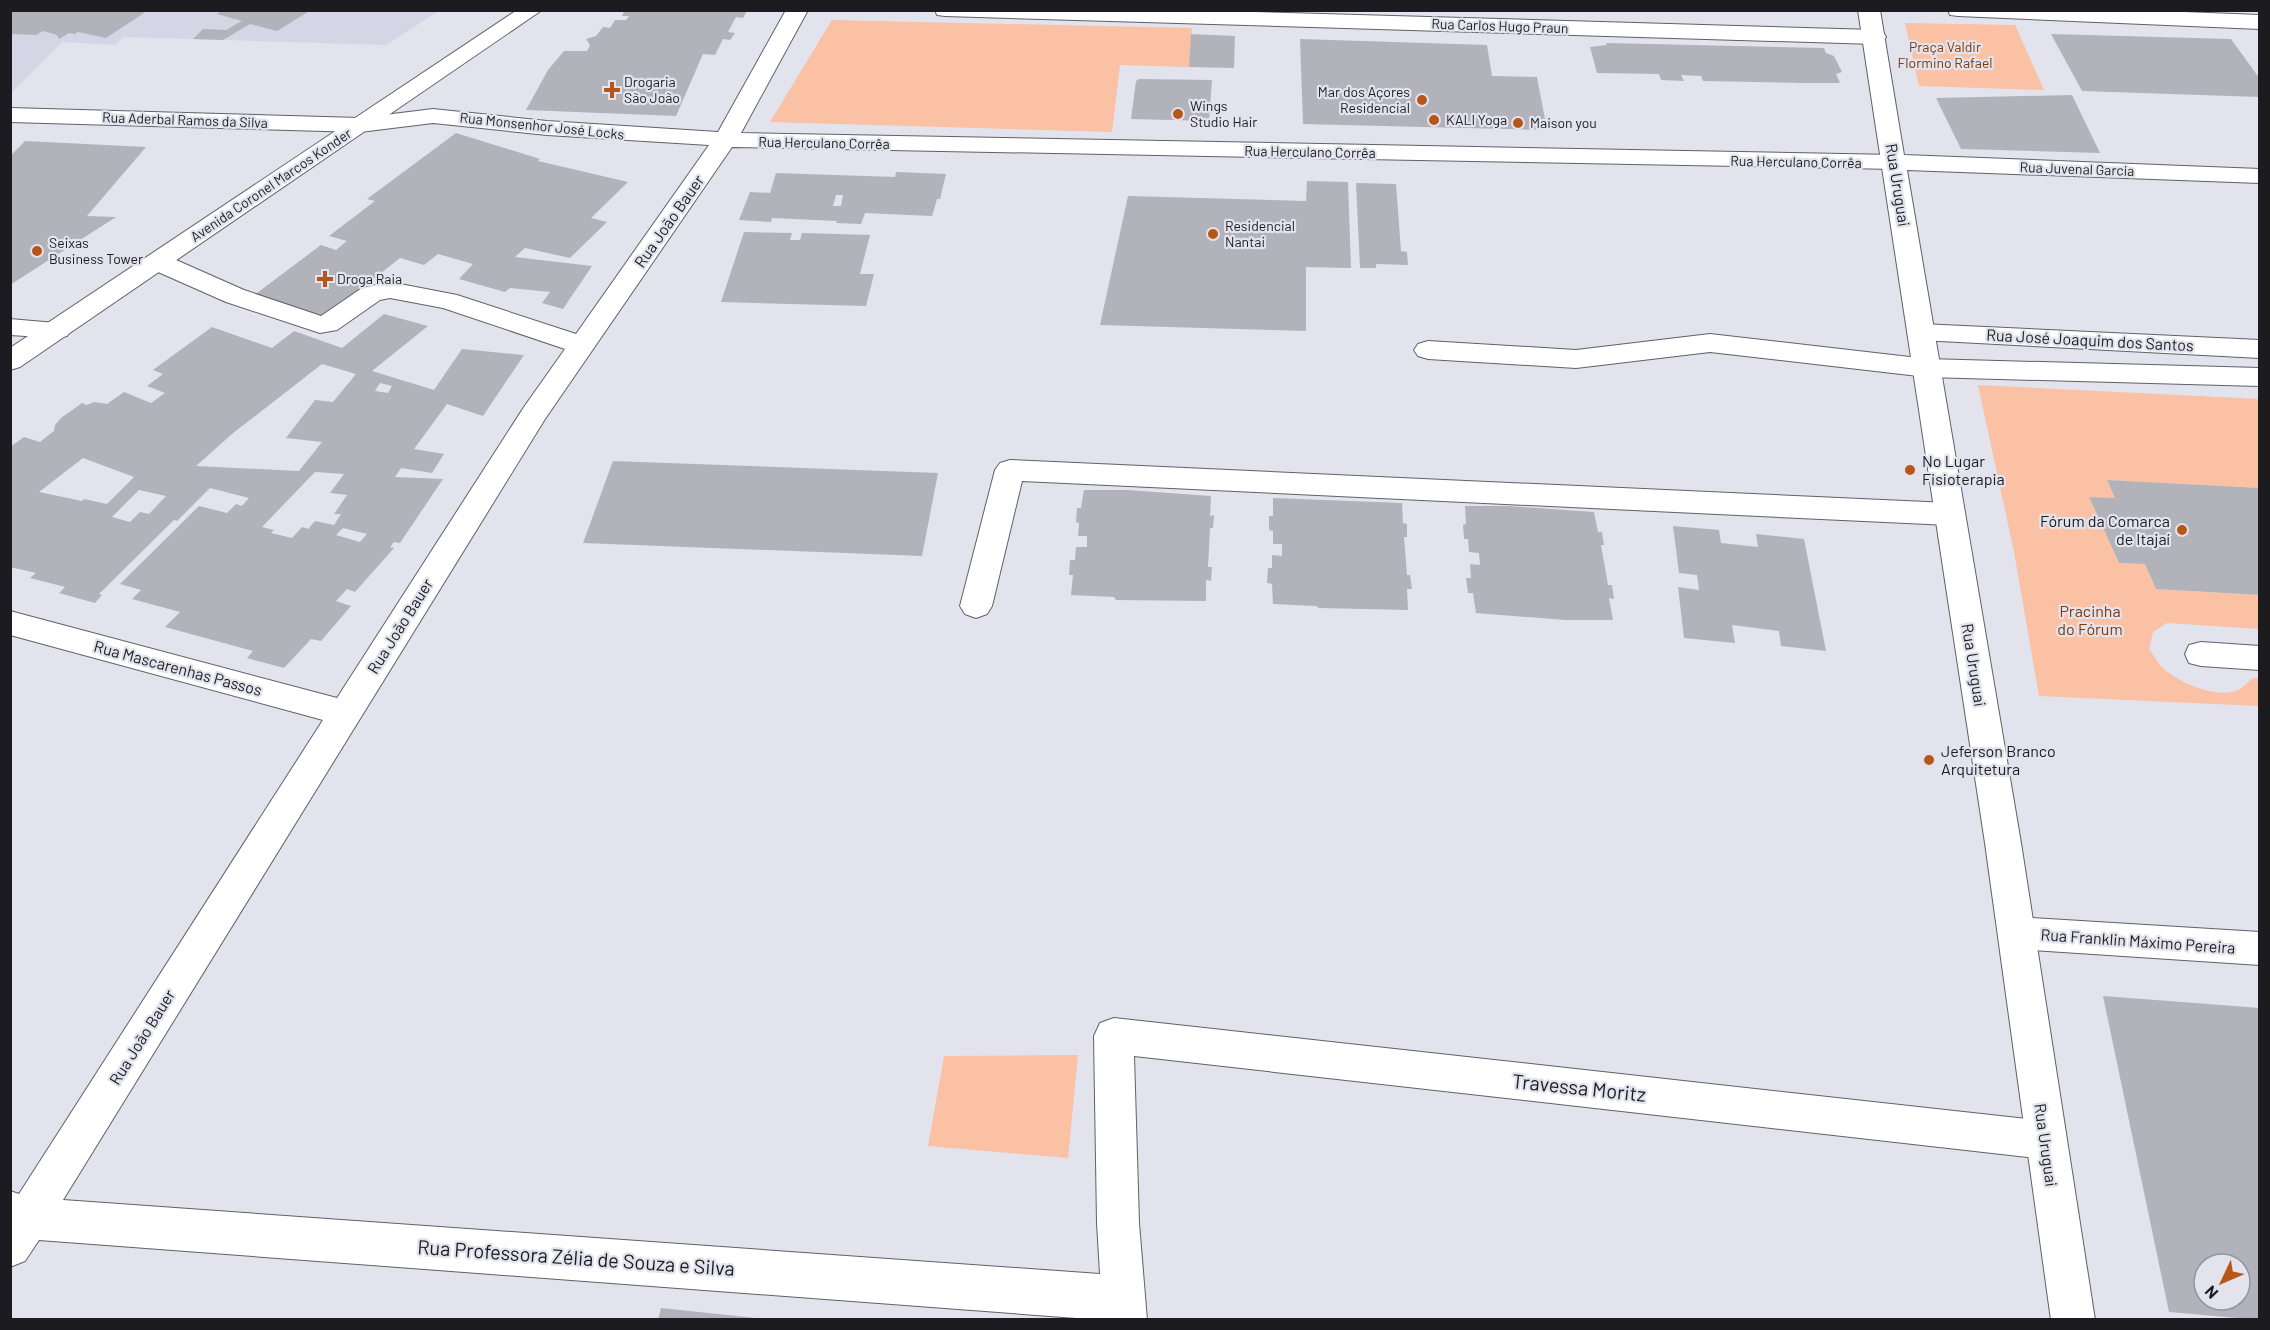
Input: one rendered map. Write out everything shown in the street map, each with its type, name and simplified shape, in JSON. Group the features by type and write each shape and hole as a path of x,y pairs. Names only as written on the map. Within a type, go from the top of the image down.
{"street":[{"name":"Avenida Coronel Marcos Konder","path":"10,361 531,10"},
{"name":"Rua João Bauer","path":"16,1226 534,414 725,140 797,10"},
{"name":"Rua Carlos Hugo Praun","path":"945,10 1872,24"},
{"path":"1958,10 2259,22"},
{"name":"Rua Uruguai","path":"1872,24 2017,933 2045,1140 2073,1320"},
{"name":"Rua Aderbal Ramos da Silva","path":"10,115 360,125"},
{"name":"Rua Monsenhor José Locks","path":"360,125 433,116 547,128 725,140"},
{"name":"Rua Herculano Corrêa","path":"725,140 1894,162"},
{"name":"Rua Juvenal Garcia","path":"1894,162 2259,176"},
{"path":"158,262 235,296 320,325 327,324 371,294 390,290 448,301 582,345"},
{"path":"10,327 57,330"},
{"name":"Rua José Joaquim dos Santos","path":"1921,332 2259,349"},
{"name":"Rua José Joaquim dos Santos","path":"1428,350 1574,359 1618,356 1676,345 1710,343 1927,368 2259,376"},
{"path":"976,606 1010,470 1949,514"},
{"name":"Rua Mascarenhas Passos","path":"10,623 345,713"},
{"path":"2201,654 2259,658"},
{"name":"Rua Franklin Máximo Pereira","path":"2017,933 2259,949"},
{"name":"Travessa Moritz","path":"1125,1309 1118,1223 1114,1036 2045,1140"},
{"name":"Rua Professora Zélia de Souza e Silva","path":"16,1226 1125,1309"}],"shaded area":[{"path":"11,11 439,11 386,45 124,37 115,45 62,42 11,93"}],"green space":[{"path":"832,20 1192,28 1189,67 1120,65 1112,132 770,122"},
{"name":"Praça Valdir Flormino Rafael","path":"1905,23 2015,25 2044,90 1919,86"},
{"name":"Pracinha do Fórum","path":"1978,385 2259,399 2259,488 2107,480 2115,498 2089,497 2119,563 2145,564 2156,589 2259,595 2259,629 2167,623 2153,632 2149,649 2160,665 2175,677 2208,691 2229,692 2240,689 2253,678 2259,678 2259,706 2039,696 2014,552"},
{"path":"1078,1055 1068,1158 928,1146 944,1056"}],"building":[{"path":"10,10 147,11 106,38 78,32 69,33 59,39 57,35 43,31 36,35 10,34"},
{"path":"223,10 311,10 277,31 250,24 223,40 193,39 203,29 226,30 242,21 217,14"},
{"name":"Drogaria São João","path":"625,10 747,11 743,18 736,17 728,32 735,33 730,40 723,39 715,55 703,54 676,116 526,110 548,70 564,51 587,51 590,45 586,39 596,36 603,27 610,28 615,20 626,20 629,16 622,16"},
{"path":"1191,34 1235,36 1234,68 1189,67"},
{"path":"2051,34 2231,39 2260,79 2260,97 2082,91"},
{"name":"Mar dos Açores Residencial","path":"1300,39 1487,45 1492,76 1537,77 1547,130 1303,124"},
{"path":"1606,43 1824,48 1826,53 1834,56 1842,72 1836,74 1840,83 1703,81 1701,76 1681,75 1684,81 1661,80 1659,74 1597,73 1590,47 1607,45"},
{"path":"1139,79 1212,80 1209,121 1131,119 1136,81"},
{"path":"2072,95 2100,153 1961,149 1936,98"},
{"path":"456,133 540,159 538,161 628,182 591,218 607,222 570,258 525,248 515,257 592,266 563,309 542,303 550,292 510,288 505,292 459,279 473,264 438,254 424,265 400,258 318,323 249,299 321,245 336,250 347,241 329,236 375,201 367,199"},
{"path":"25,141 146,147 87,216 116,217 10,285 10,156"},
{"path":"896,172 946,174 940,199 937,199 932,216 865,213 861,224 772,218 771,222 739,220 750,192 770,193 776,173 895,177","holes":["836,195 843,195 841,206 833,206"]},
{"name":"Residencial Nantai","path":"1307,181 1348,182 1351,268 1306,267 1306,331 1100,325 1128,196 1306,201"},
{"path":"1356,183 1396,184 1401,251 1407,252 1408,265 1376,264 1376,268 1360,268"},
{"path":"744,232 792,233 790,240 800,240 802,233 870,235 860,274 874,274 866,306 721,302"},
{"path":"384,314 428,326 372,371 434,390 462,349 524,355 483,416 447,404 414,449 444,454 432,473 401,468 395,477 443,479 400,543 394,542 390,547 394,548 355,592 347,589 336,601 351,606 321,641 311,639 284,668 247,658 253,651 165,627 180,612 132,599 141,590 120,584 199,506 227,513 236,504 242,506 249,498 210,488 99,594 102,595 95,603 59,593 65,587 30,578 36,573 10,567 10,447 24,437 40,442 54,431 55,425 61,418 82,403 107,404 124,392 151,403 165,393 147,386 163,374 153,370 212,327 272,348 294,331 342,348","holes":["322,364 356,374 333,402 315,400 286,438 322,442 299,471 196,466 232,434","380,383 392,386 388,393 375,391","83,458 134,477 107,504 84,499 82,501 39,492","315,472 344,474 330,493 347,495 334,514 341,514 334,525 315,521 308,529 302,527 292,538 271,533 274,530 262,527","139,490 166,496 149,514 140,512 130,522 112,517","343,528 367,534 360,542 336,535"]},
{"path":"613,461 938,473 922,556 583,543"},
{"name":"Fórum da Comarca de Itajaí","path":"2107,480 2260,488 2260,595 2156,589 2145,564 2119,563 2089,497 2115,498"},
{"path":"1084,490 1127,490 1211,496 1210,516 1214,515 1213,528 1210,528 1208,567 1212,567 1211,581 1206,580 1206,601 1116,600 1114,597 1071,595 1073,575 1069,575 1070,560 1075,560 1076,547 1087,547 1087,536 1078,536 1079,523 1076,522 1077,508 1081,508"},
{"path":"1273,498 1402,503 1403,523 1407,524 1407,537 1404,537 1407,575 1410,575 1412,589 1407,589 1408,610 1319,608 1273,604 1272,584 1267,583 1268,568 1272,568 1272,555 1282,556 1282,544 1273,544 1273,531 1269,530 1269,516 1273,516"},
{"path":"1465,506 1508,506 1594,512 1598,532 1602,532 1604,545 1601,545 1608,585 1612,585 1614,599 1609,598 1613,620 1566,620 1476,613 1473,593 1468,593 1466,578 1471,578 1470,564 1480,565 1479,553 1469,552 1468,539 1464,539"},
{"path":"1673,526 1719,530 1721,543 1758,547 1756,534 1804,539 1826,651 1781,646 1779,631 1732,625 1735,643 1684,638 1678,587 1699,590 1697,575 1679,573"},
{"path":"2103,996 2260,1008 2260,1320 2169,1312"},
{"path":"661,1308 756,1318 756,1320 658,1320"}],"place":[{"name":"Drogaria São João","path":"612,90"},
{"name":"Mar dos Açores Residencial","path":"1422,100"},
{"name":"Wings Studio Hair","path":"1178,114"},
{"name":"KALI Yoga","path":"1434,120"},
{"name":"Maison you","path":"1518,123"},
{"name":"Residencial Nantai","path":"1213,234"},
{"name":"Seixas Business Tower","path":"37,251"},
{"name":"Droga Raia","path":"325,279"},
{"name":"No Lugar Fisioterapia","path":"1910,470"},
{"name":"Fórum da Comarca de Itajaí","path":"2182,530"},
{"name":"Jeferson Branco Arquitetura","path":"1929,760"}]}
